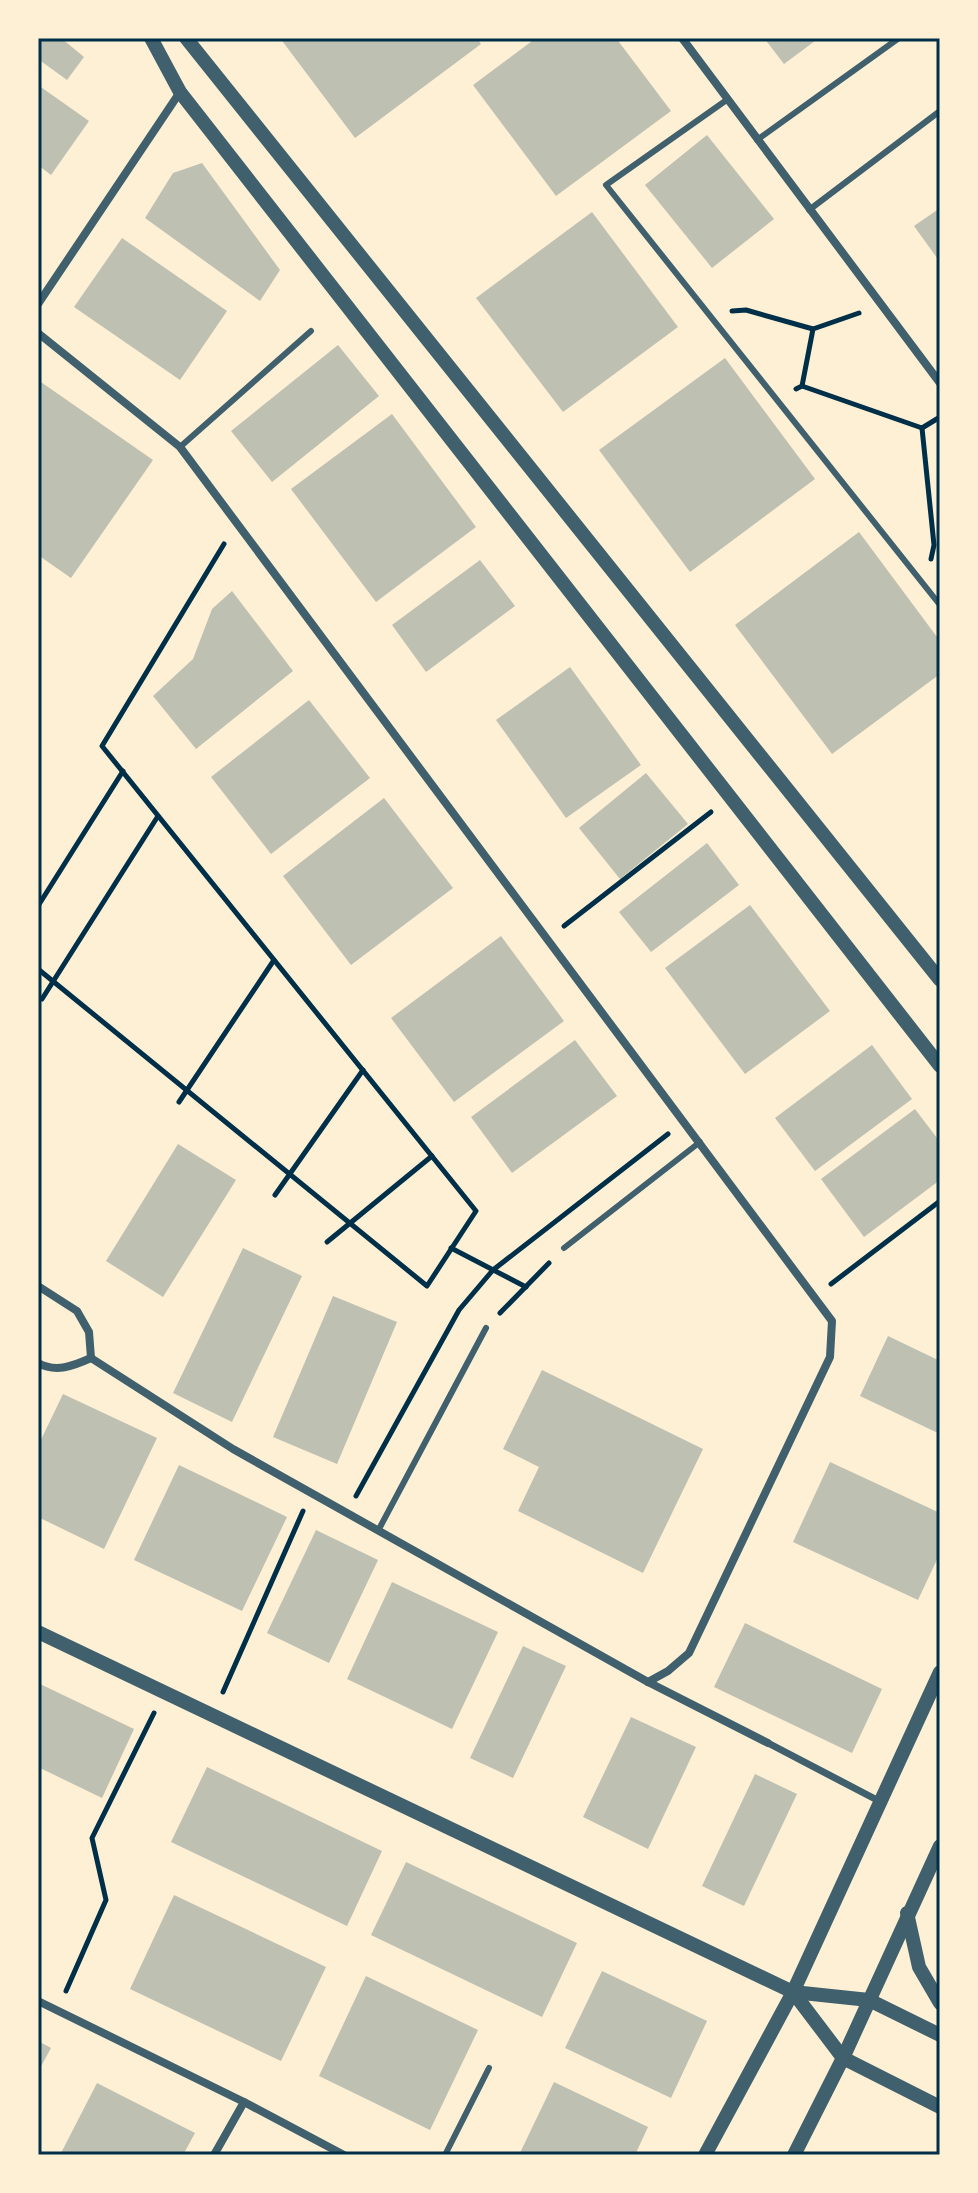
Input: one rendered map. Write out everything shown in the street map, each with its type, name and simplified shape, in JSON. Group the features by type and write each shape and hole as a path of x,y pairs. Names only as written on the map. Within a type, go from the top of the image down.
{"street":[{"path":"151,38 180,92 940,1066"},
{"path":"186,38 940,980"},
{"path":"682,38 940,383"},
{"path":"38,304 180,92"},
{"path":"38,333 180,447 832,1321 830,1357 689,1653 668,1671 648,1682"},
{"path":"38,1286 77,1311 89,1332 91,1358"},
{"path":"38,1363 47,1368 71,1367 91,1358"},
{"path":"91,1358 233,1449 648,1682 880,1802"},
{"path":"38,1632 793,1992 869,2000 940,2035"},
{"path":"705,2155 793,1992 940,1672"},
{"path":"794,2155 843,2058 940,1846"},
{"path":"907,1913 919,1967 940,2003"},
{"path":"793,1992 843,2058 940,2107"},
{"path":"38,2001 344,2155"},
{"path":"214,2155 244,2102"}],"lane":[{"path":"757,140 899,38"},
{"path":"728,99 606,185 940,605"},
{"path":"809,210 940,111"},
{"path":"180,447 311,331"},
{"path":"564,1248 700,1142"},
{"path":"379,1529 486,1328"},
{"path":"445,2155 489,2068"}],"path":[{"path":"709,313 746,310 813,329 882,306"},
{"path":"778,401 802,386 813,329"},
{"path":"802,386 922,428"},
{"path":"922,428 940,417"},
{"path":"922,428 934,545 926,587"},
{"path":"38,969 427,1286 476,1211 102,746 237,523"},
{"path":"38,906 123,771"},
{"path":"547,939 731,797"},
{"path":"42,999 158,816"},
{"path":"179,1102 274,960"},
{"path":"275,1195 363,1070"},
{"path":"347,1511 459,1310 493,1270 684,1121"},
{"path":"327,1242 432,1156"},
{"path":"814,1296 940,1201"},
{"path":"451,1248 526,1287"},
{"path":"486,1328 564,1248"},
{"path":"213,1715 312,1492"},
{"path":"57,2010 106,1900 92,1838 165,1692"}],"building":[{"path":"38,38 61,38 84,57 67,80 38,59"},
{"path":"280,38 477,38 481,44 355,138"},
{"path":"536,38 616,38 671,111 556,196 473,85"},
{"path":"764,38 819,38 784,64"},
{"path":"38,85 89,121 51,175 38,165"},
{"path":"707,135 774,219 712,268 645,185"},
{"path":"202,163 280,270 260,301 145,218 173,173"},
{"path":"940,208 940,262 914,226"},
{"path":"592,212 678,327 563,412 476,298"},
{"path":"122,238 227,311 180,380 74,307"},
{"path":"338,345 379,396 272,482 231,431"},
{"path":"725,358 815,479 690,572 599,450"},
{"path":"38,380 153,460 71,578 38,555"},
{"path":"392,414 476,527 376,602 291,489"},
{"path":"859,532 940,641 940,674 832,754 735,625"},
{"path":"480,560 515,606 426,672 392,625"},
{"path":"232,591 293,671 196,749 153,696 193,659 212,609"},
{"path":"570,667 641,765 566,818 496,720"},
{"path":"309,700 370,778 271,854 211,777"},
{"path":"646,773 688,824 620,879 579,828"},
{"path":"384,798 453,888 351,965 283,876"},
{"path":"707,843 739,885 651,952 619,912"},
{"path":"750,905 830,1011 745,1074 665,968"},
{"path":"501,936 564,1021 454,1102 391,1018"},
{"path":"575,1040 617,1096 512,1173 471,1117"},
{"path":"872,1045 912,1099 815,1171 775,1118"},
{"path":"915,1109 940,1142 940,1180 864,1237 821,1179"},
{"path":"178,1144 236,1180 163,1297 106,1261"},
{"path":"243,1248 302,1276 232,1422 173,1393"},
{"path":"333,1296 397,1322 337,1464 273,1437"},
{"path":"888,1336 940,1361 940,1434 860,1396"},
{"path":"542,1370 703,1449 643,1573 518,1511 539,1467 503,1449"},
{"path":"63,1394 157,1438 104,1549 38,1517 38,1446"},
{"path":"830,1462 940,1513 940,1553 918,1600 793,1542"},
{"path":"179,1465 287,1517 242,1611 134,1560"},
{"path":"316,1530 378,1560 329,1663 267,1633"},
{"path":"392,1582 498,1632 452,1729 347,1679"},
{"path":"745,1623 882,1689 852,1753 714,1687"},
{"path":"523,1646 566,1666 513,1778 470,1758"},
{"path":"38,1683 134,1729 102,1798 38,1767"},
{"path":"631,1717 696,1747 648,1849 583,1817"},
{"path":"207,1767 382,1851 347,1926 171,1842"},
{"path":"755,1774 797,1794 744,1906 702,1886"},
{"path":"406,1862 577,1943 542,2017 371,1935"},
{"path":"174,1895 326,1967 281,2061 130,1989"},
{"path":"602,1971 707,2021 671,2098 565,2048"},
{"path":"366,1976 478,2030 430,2130 319,2076"},
{"path":"38,2041 51,2048 38,2072"},
{"path":"554,2082 648,2127 635,2155 519,2155"},
{"path":"97,2083 195,2133 183,2155 60,2155"}]}
